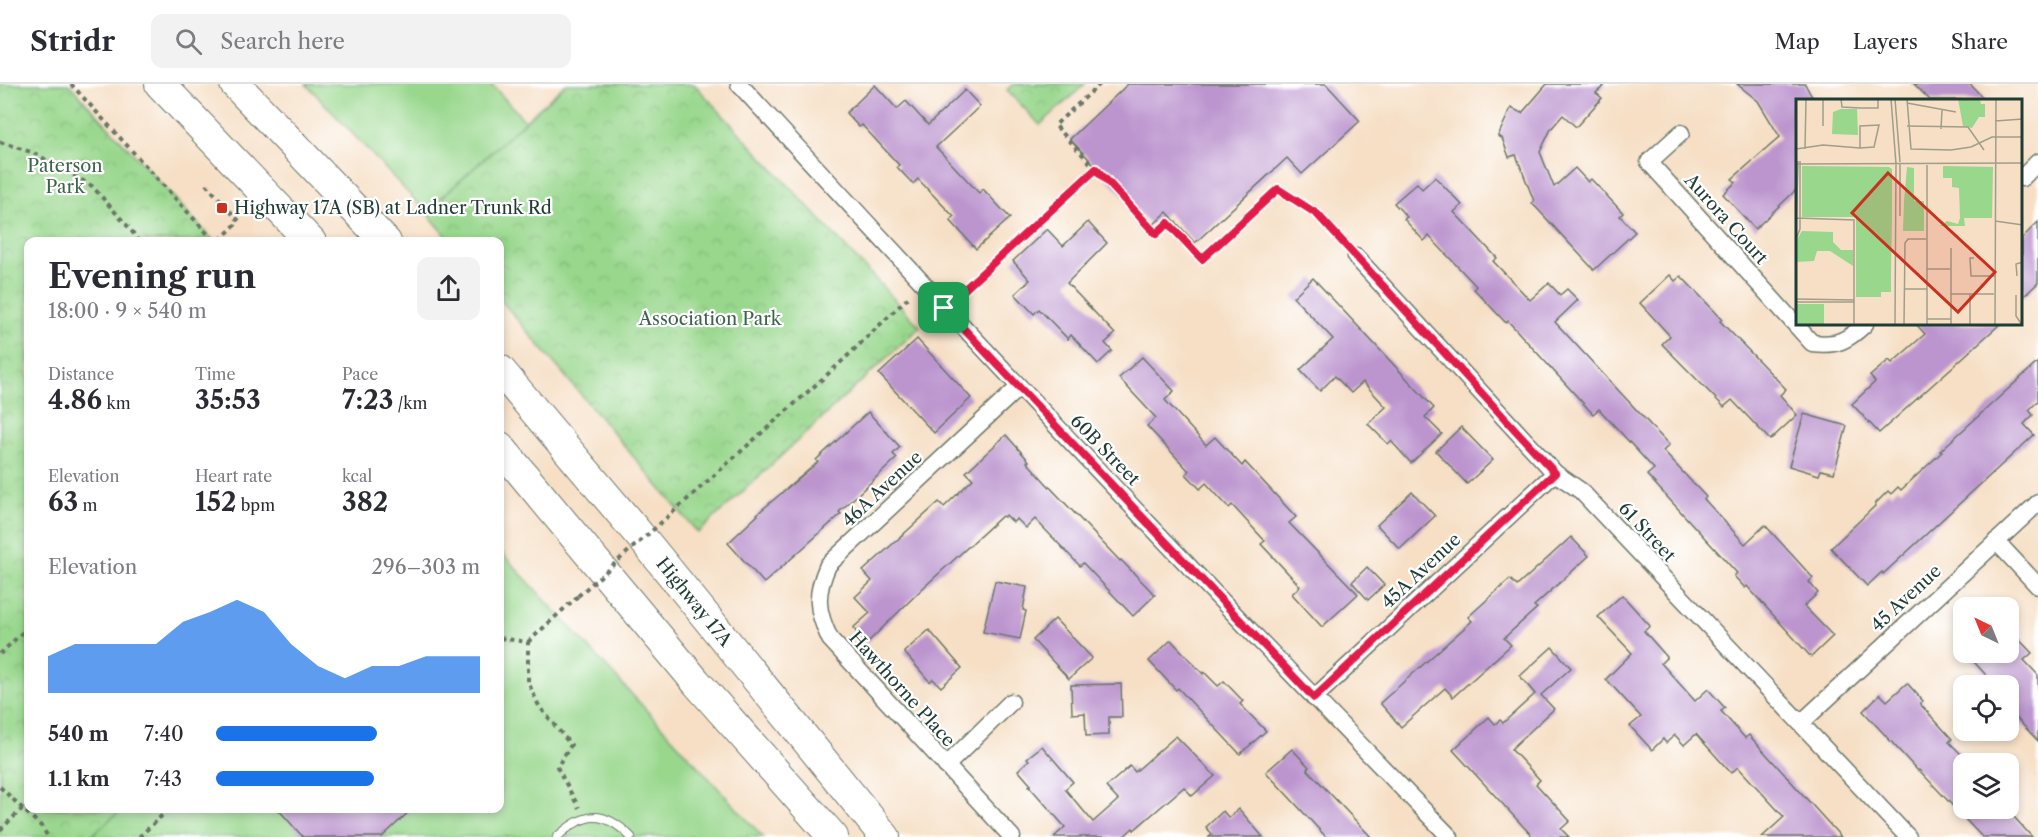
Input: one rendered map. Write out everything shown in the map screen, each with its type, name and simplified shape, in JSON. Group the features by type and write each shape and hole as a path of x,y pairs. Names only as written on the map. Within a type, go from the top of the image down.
{"highway":[{"path":"160,84 306,237"},
{"path":"235,84 381,237"},
{"name":"Highway 17A","path":"504,375 647,544 885,837"},
{"path":"504,452 697,683 834,837"}],"street":[{"name":"60B Street","path":"738,84 1018,387 1314,698 1450,837"},
{"name":"Aurora Court","path":"1681,133 1649,162 1796,325"},
{"path":"2023,177 2038,162"},
{"name":"61 Street","path":"1356,256 1555,473 1581,491 1908,837"},
{"name":"Aurora Court","path":"1797,326 1812,343 1829,345 1850,338 1863,326"},
{"name":"46A Avenue","path":"830,639 822,622 818,603 819,584 828,565 1018,387"},
{"name":"45A Avenue","path":"1314,698 1555,473"},
{"name":"45 Avenue","path":"1801,723 2038,502"},
{"path":"1996,541 2038,586"},
{"name":"Hawthorne Place","path":"830,639 1012,837"},
{"name":"Hawthorne Place","path":"946,766 1011,702"}],"lane":[{"path":"557,837 568,827 584,818 603,816 621,826 631,837"}],"path":[{"path":"71,84 211,237"},
{"path":"1100,84 1055,125 1156,234 1168,223 1202,259 1278,189 1317,214 1356,256"},
{"path":"0,142 34,153 92,186 136,237"},
{"path":"944,308 1096,169"},
{"path":"206,184 239,221 221,237"},
{"path":"584,818 557,767 571,745 539,706 528,682 528,642 839,364 923,284"},
{"path":"0,654 24,631"},
{"path":"504,639 528,642"},
{"path":"0,787 23,808 0,830"},
{"path":"28,813 48,837"},
{"path":"139,837 165,813"}],"green space":[{"name":"Paterson Park","path":"0,84 69,84 210,237 24,237 24,813 117,813 90,837 0,837"},
{"path":"306,84 491,84 525,121 426,212"},
{"name":"Association Park","path":"566,84 694,84 920,327 698,533 504,304 504,237 448,237 426,212"},
{"path":"1013,84 1085,84 1040,125 1007,90"},
{"path":"504,555 763,837 90,837 117,813 504,813"}],"building":[{"path":"1128,84 1326,84 1360,121 1302,174 1287,158 1195,243 1167,212 1152,226 1070,139"},
{"path":"1547,84 1606,84 1596,93 1602,98 1576,127 1563,115 1551,129 1540,152 1554,187 1575,168 1588,182 1591,179 1623,213 1620,216 1635,232 1594,270 1532,203 1534,201 1516,155 1509,157 1502,138 1498,136 1511,108 1522,113"},
{"path":"1737,84 1805,84 1812,97 1796,99 1796,190 1755,229 1723,194 1736,182 1732,179 1780,137 1758,101"},
{"path":"1914,84 1970,84 1984,99 1929,99"},
{"path":"875,85 897,109 906,101 928,125 965,90 980,106 936,147 979,193 983,189 1010,218 976,249 950,220 954,217 918,179 913,184 897,167 899,165 862,125 859,127 846,113"},
{"path":"1435,177 1462,205 1454,212 1497,258 1493,261 1530,300 1549,283 1560,295 1567,289 1578,300 1555,322 1669,445 1663,451 1706,497 1704,499 1745,544 1765,525 1813,578 1809,582 1818,593 1804,606 1833,636 1811,657 1747,586 1745,588 1734,576 1737,573 1647,475 1654,469 1599,409 1593,414 1508,321 1506,323 1474,289 1476,286 1429,236 1424,241 1404,219 1407,217 1394,203 1417,183 1422,189"},
{"path":"1088,222 1107,243 1067,283 1115,334 1105,343 1112,351 1098,364 1071,335 1068,339 1039,309 1034,314 1015,294 1030,280 1013,261 1047,229 1063,246"},
{"path":"2038,222 2038,283 2023,297 2023,237"},
{"path":"1670,275 1675,281 1681,276 1722,319 1720,321 1786,389 1780,395 1797,415 1770,440 1732,400 1724,407 1662,344 1670,336 1640,303"},
{"path":"1313,278 1434,408 1425,417 1442,434 1411,463 1391,441 1388,444 1368,424 1386,407 1363,382 1351,393 1335,376 1320,391 1300,370 1333,339 1293,297"},
{"path":"1918,326 1998,326 1879,433 1852,404 1875,382 1870,376 1889,360 1892,363 1925,334"},
{"path":"917,339 971,398 934,433 879,374"},
{"path":"1142,357 1174,391 1165,400 1206,445 1215,437 1242,466 1245,462 1296,517 1289,523 1358,594 1322,627 1292,594 1300,586 1261,544 1265,541 1232,505 1229,508 1206,483 1200,489 1186,474 1189,471 1147,426 1156,418 1119,378"},
{"path":"2038,362 2038,401 2029,410 2033,415 2024,424 2034,435 1883,574 1882,572 1867,586 1831,548 1888,491 1891,494 1898,487 1901,490 1942,452 1940,451"},
{"path":"868,412 900,447 893,454 897,458 839,512 841,514 764,583 728,543 757,514 818,462 816,460"},
{"path":"1804,414 1847,426 1834,473 1821,470 1819,475 1789,466"},
{"path":"1461,427 1493,460 1467,484 1436,451"},
{"path":"1006,435 1045,482 1155,595 1133,616 1083,563 1080,566 1035,519 1026,528 1017,519 1013,522 1006,515 1002,516 923,588 867,643 853,628 870,613 855,597 872,581 863,571 939,502 944,507 973,479 966,472"},
{"path":"1412,492 1435,516 1400,549 1377,525"},
{"path":"1571,537 1589,556 1534,606 1537,608 1504,638 1511,645 1453,697 1445,688 1401,727 1380,703 1472,621 1468,617 1510,579 1517,586"},
{"path":"1367,567 1384,585 1368,600 1352,582"},
{"path":"995,581 1027,587 1023,610 1026,611 1020,639 983,632"},
{"path":"1622,595 1650,626 1644,631 1667,657 1661,663 1695,701 1708,689 1725,708 1721,711 1745,738 1749,735 1841,837 1762,837 1784,817 1738,767 1731,773 1696,734 1684,745 1675,735 1666,743 1663,739 1652,750 1630,726 1641,717 1606,679 1632,653 1598,617"},
{"path":"1055,619 1092,658 1069,679 1033,640"},
{"path":"929,630 962,668 941,687 933,679 930,682 904,652"},
{"path":"2019,639 2032,653 2024,660 2038,675 2038,741 2019,721 2019,675 1986,675 1975,663 2019,663"},
{"path":"1171,640 1203,674 1204,672 1218,686 1224,681 1243,701 1240,704 1266,731 1240,754 1178,688 1176,690 1149,661"},
{"path":"1552,647 1571,668 1541,695 1554,709 1511,749 1540,780 1536,784 1570,821 1561,829 1569,837 1533,837 1453,750 1489,717 1495,724 1500,720 1503,723 1535,694 1520,676"},
{"path":"1907,683 1923,701 1920,704 1952,739 1949,742 1960,753 1953,753 1953,806 1863,711 1880,694 1887,701"},
{"path":"1121,684 1122,717 1109,717 1109,735 1086,736 1085,713 1072,714 1071,685"},
{"path":"1176,736 1215,776 1192,796 1184,787 1123,837 1054,837 1065,827 1018,770 1029,760 1027,758 1042,746 1073,782 1065,789 1093,822 1118,800 1106,787 1130,766 1135,772"},
{"path":"1292,749 1309,767 1307,769 1371,837 1326,837 1266,772"},
{"path":"1239,809 1263,837 1209,837 1212,834 1206,827 1223,811 1229,818"},
{"path":"281,813 408,813 382,837 303,837"},
{"path":"1965,819 2016,819 2032,837 1982,837"}],"place":[{"name":"Highway 17A (SB) at Ladner Trunk Rd","path":"222,208"}],"route":[{"path":"1096,169 1156,234 1168,223 1202,259 1278,189 1317,214 1555,473 1314,698 944,308 1096,169"}]}
